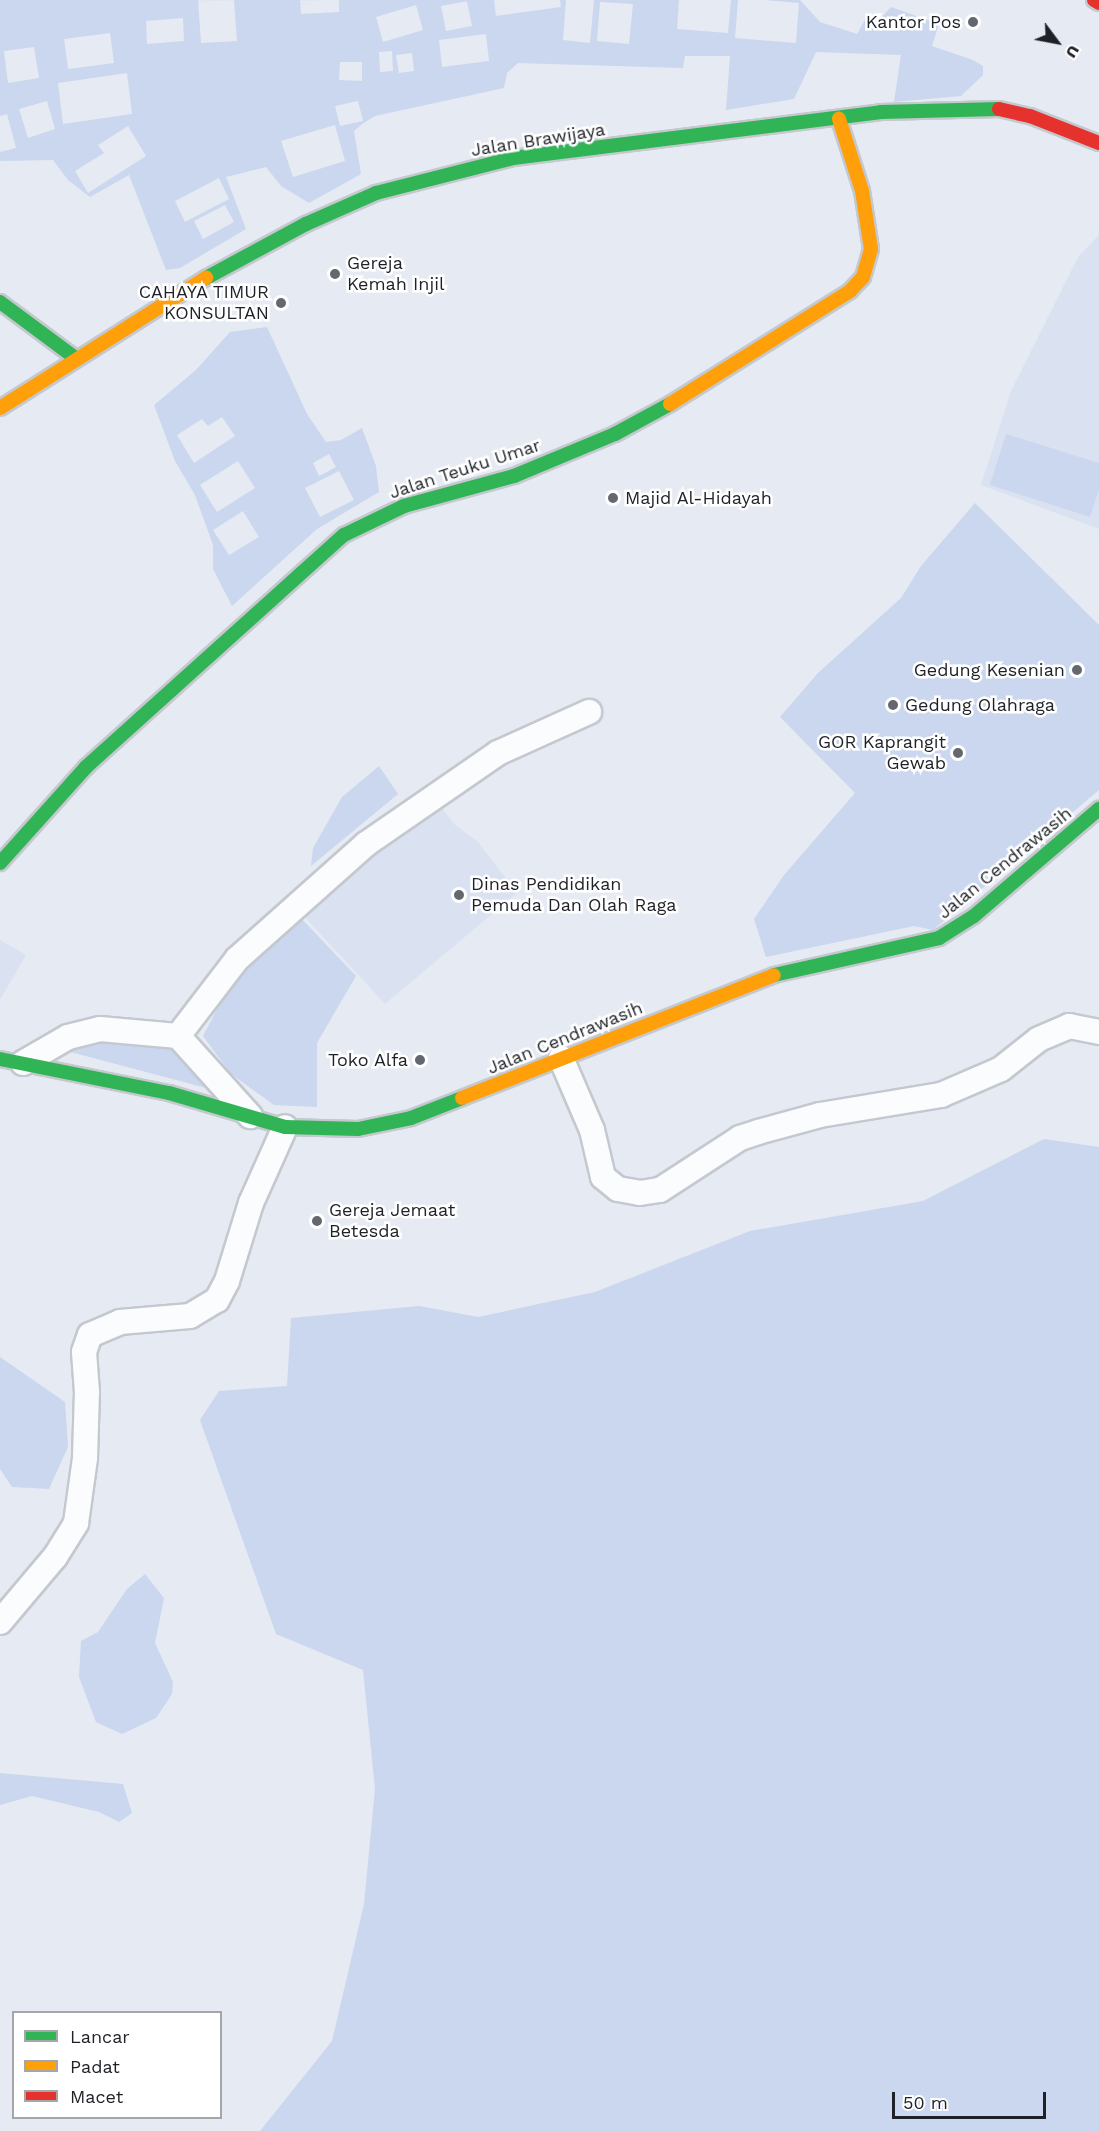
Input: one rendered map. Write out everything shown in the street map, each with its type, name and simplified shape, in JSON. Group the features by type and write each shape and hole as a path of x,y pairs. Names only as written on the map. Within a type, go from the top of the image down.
{"main road":[{"path":"1094,0 1099,3"},
{"name":"Jalan Brawijaya","path":"0,408 74,357 177,294 306,224 376,193 513,158 882,112 989,107 1039,119 1099,143"},
{"name":"Jalan Teuku Umar","path":"0,863 125,730 344,535 404,506 514,476 615,434 739,365 850,291 863,277 871,249 862,191 839,119"},
{"path":"0,302 74,357"},
{"name":"Jalan Cendrawasih","path":"11,1061 169,1093 285,1127 358,1129 411,1118 774,975 912,945 950,933 1032,869 1099,809"}],"street":[{"path":"177,1036 244,951 366,844 498,753 589,712"},
{"path":"561,1058 592,1130 603,1177 618,1189 651,1192 758,1132 820,1115 941,1095 1001,1069 1033,1043 1069,1026 1099,1032"},
{"path":"11,1061 68,1037 100,1029 177,1036 250,1116"},
{"path":"0,1622 60,1551 76,1523 85,1458 87,1392 84,1352 90,1335 120,1322 190,1316 217,1300 227,1281 251,1203 285,1127"}],"shaded area":[{"path":"0,0 198,0 201,43 237,41 234,0 300,0 301,14 339,12 339,0 494,0 496,16 561,7 560,0 566,0 563,40 590,43 594,0 679,0 677,29 728,33 731,0 738,0 735,38 796,43 799,3 765,0 800,0 820,22 857,34 867,16 878,21 891,7 939,24 932,46 973,60 983,66 983,75 961,96 894,102 901,55 816,52 794,99 726,110 730,56 685,56 683,68 518,63 507,73 504,88 375,116 362,124 354,131 361,174 309,203 281,186 266,167 226,177 246,229 180,268 166,270 129,175 90,197 68,180 53,160 0,161 0,152 16,148 7,114 0,116","holes":["467,1 472,26 446,31 441,6","600,2 633,4 629,44 597,41","416,5 423,30 383,42 376,17","183,18 184,41 147,44 146,21","110,33 114,63 68,69 64,39","486,34 489,61 442,67 439,40","34,47 39,78 8,83 4,51","392,51 393,71 380,72 379,52","412,53 414,71 399,73 396,55","340,62 362,62 362,81 339,80","127,73 132,114 63,124 58,83","47,101 55,129 28,138 19,109","358,101 363,121 340,126 335,106","335,125 345,161 293,177 281,141","128,126 146,156 88,193 75,171 104,153 98,145","219,178 229,199 185,222 175,201","225,205 234,222 203,239 194,221"]},
{"path":"1099,235 1099,529 981,485 1011,391 1078,257"},
{"path":"267,327 307,414 326,442 341,440 362,428 376,466 379,492 317,529 232,606 213,569 213,545 195,495 175,461 154,405 196,370 230,332","holes":["222,417 235,436 194,463 177,435 202,419 208,426","329,454 336,467 319,476 313,463","238,461 255,488 217,512 200,485","339,471 354,500 320,517 305,488","243,511 259,537 229,555 213,530"]},
{"path":"1006,434 1099,463 1099,489 1090,517 990,485"},
{"name":"GOR Kaprangit Gewab","path":"975,503 1099,625 1099,790 933,930 914,926 766,957 754,919 784,875 855,793 780,717 818,673 901,598 921,566"},
{"path":"379,766 398,794 311,866 313,848 342,797"},
{"path":"438,803 454,824 478,842 517,893 385,1004 302,914"},
{"path":"299,916 356,976 317,1043 317,1107 274,1105 231,1074 203,1036 229,986 273,934"},
{"path":"0,940 26,955 0,1000"},
{"path":"160,1039 184,1056 210,1089 63,1050 95,1040"},
{"path":"1044,1139 1099,1147 1099,2131 260,2131 332,2041 364,1904 375,1789 363,1670 276,1634 200,1420 219,1391 287,1386 291,1318 419,1306 478,1317 595,1292 750,1231 923,1201"},
{"path":"0,1357 65,1402 68,1447 49,1489 12,1487 0,1469"},
{"path":"145,1574 164,1598 155,1643 173,1682 172,1694 156,1718 122,1734 96,1722 79,1677 81,1641 98,1632 127,1589"},
{"path":"0,1773 123,1784 132,1813 119,1822 99,1812 32,1796 0,1805"}],"traffic: fast":[{"path":"206,278 306,224 376,193 513,158 881,112 999,109"},
{"path":"0,302 74,357"},
{"path":"0,863 86,767 344,535 404,506 514,476 615,434 670,404"},
{"path":"774,975 939,938 974,916 1099,809"},
{"path":"0,1059 169,1093 285,1127 358,1129 411,1118 462,1098"}],"traffic: slow":[{"path":"670,404 850,291 863,277 871,249 862,191 839,119"},
{"path":"0,408 206,278"},
{"path":"462,1098 774,975"}],"traffic: jam":[{"path":"1094,0 1099,3"},
{"path":"999,109 1030,116 1099,143"}],"place":[{"name":"Kantor Pos","path":"973,22"},
{"name":"Gereja Kemah Injil","path":"335,274"},
{"name":"CAHAYA TIMUR KONSULTAN","path":"281,303"},
{"name":"Majid Al-Hidayah","path":"613,498"},
{"name":"Gedung Kesenian","path":"1077,670"},
{"name":"Gedung Olahraga","path":"893,705"},
{"name":"GOR Kaprangit Gewab","path":"958,753"},
{"name":"Dinas Pendidikan Pemuda Dan Olah Raga","path":"459,895"},
{"name":"Toko Alfa","path":"420,1060"},
{"name":"Gereja Jemaat Betesda","path":"317,1221"}]}
